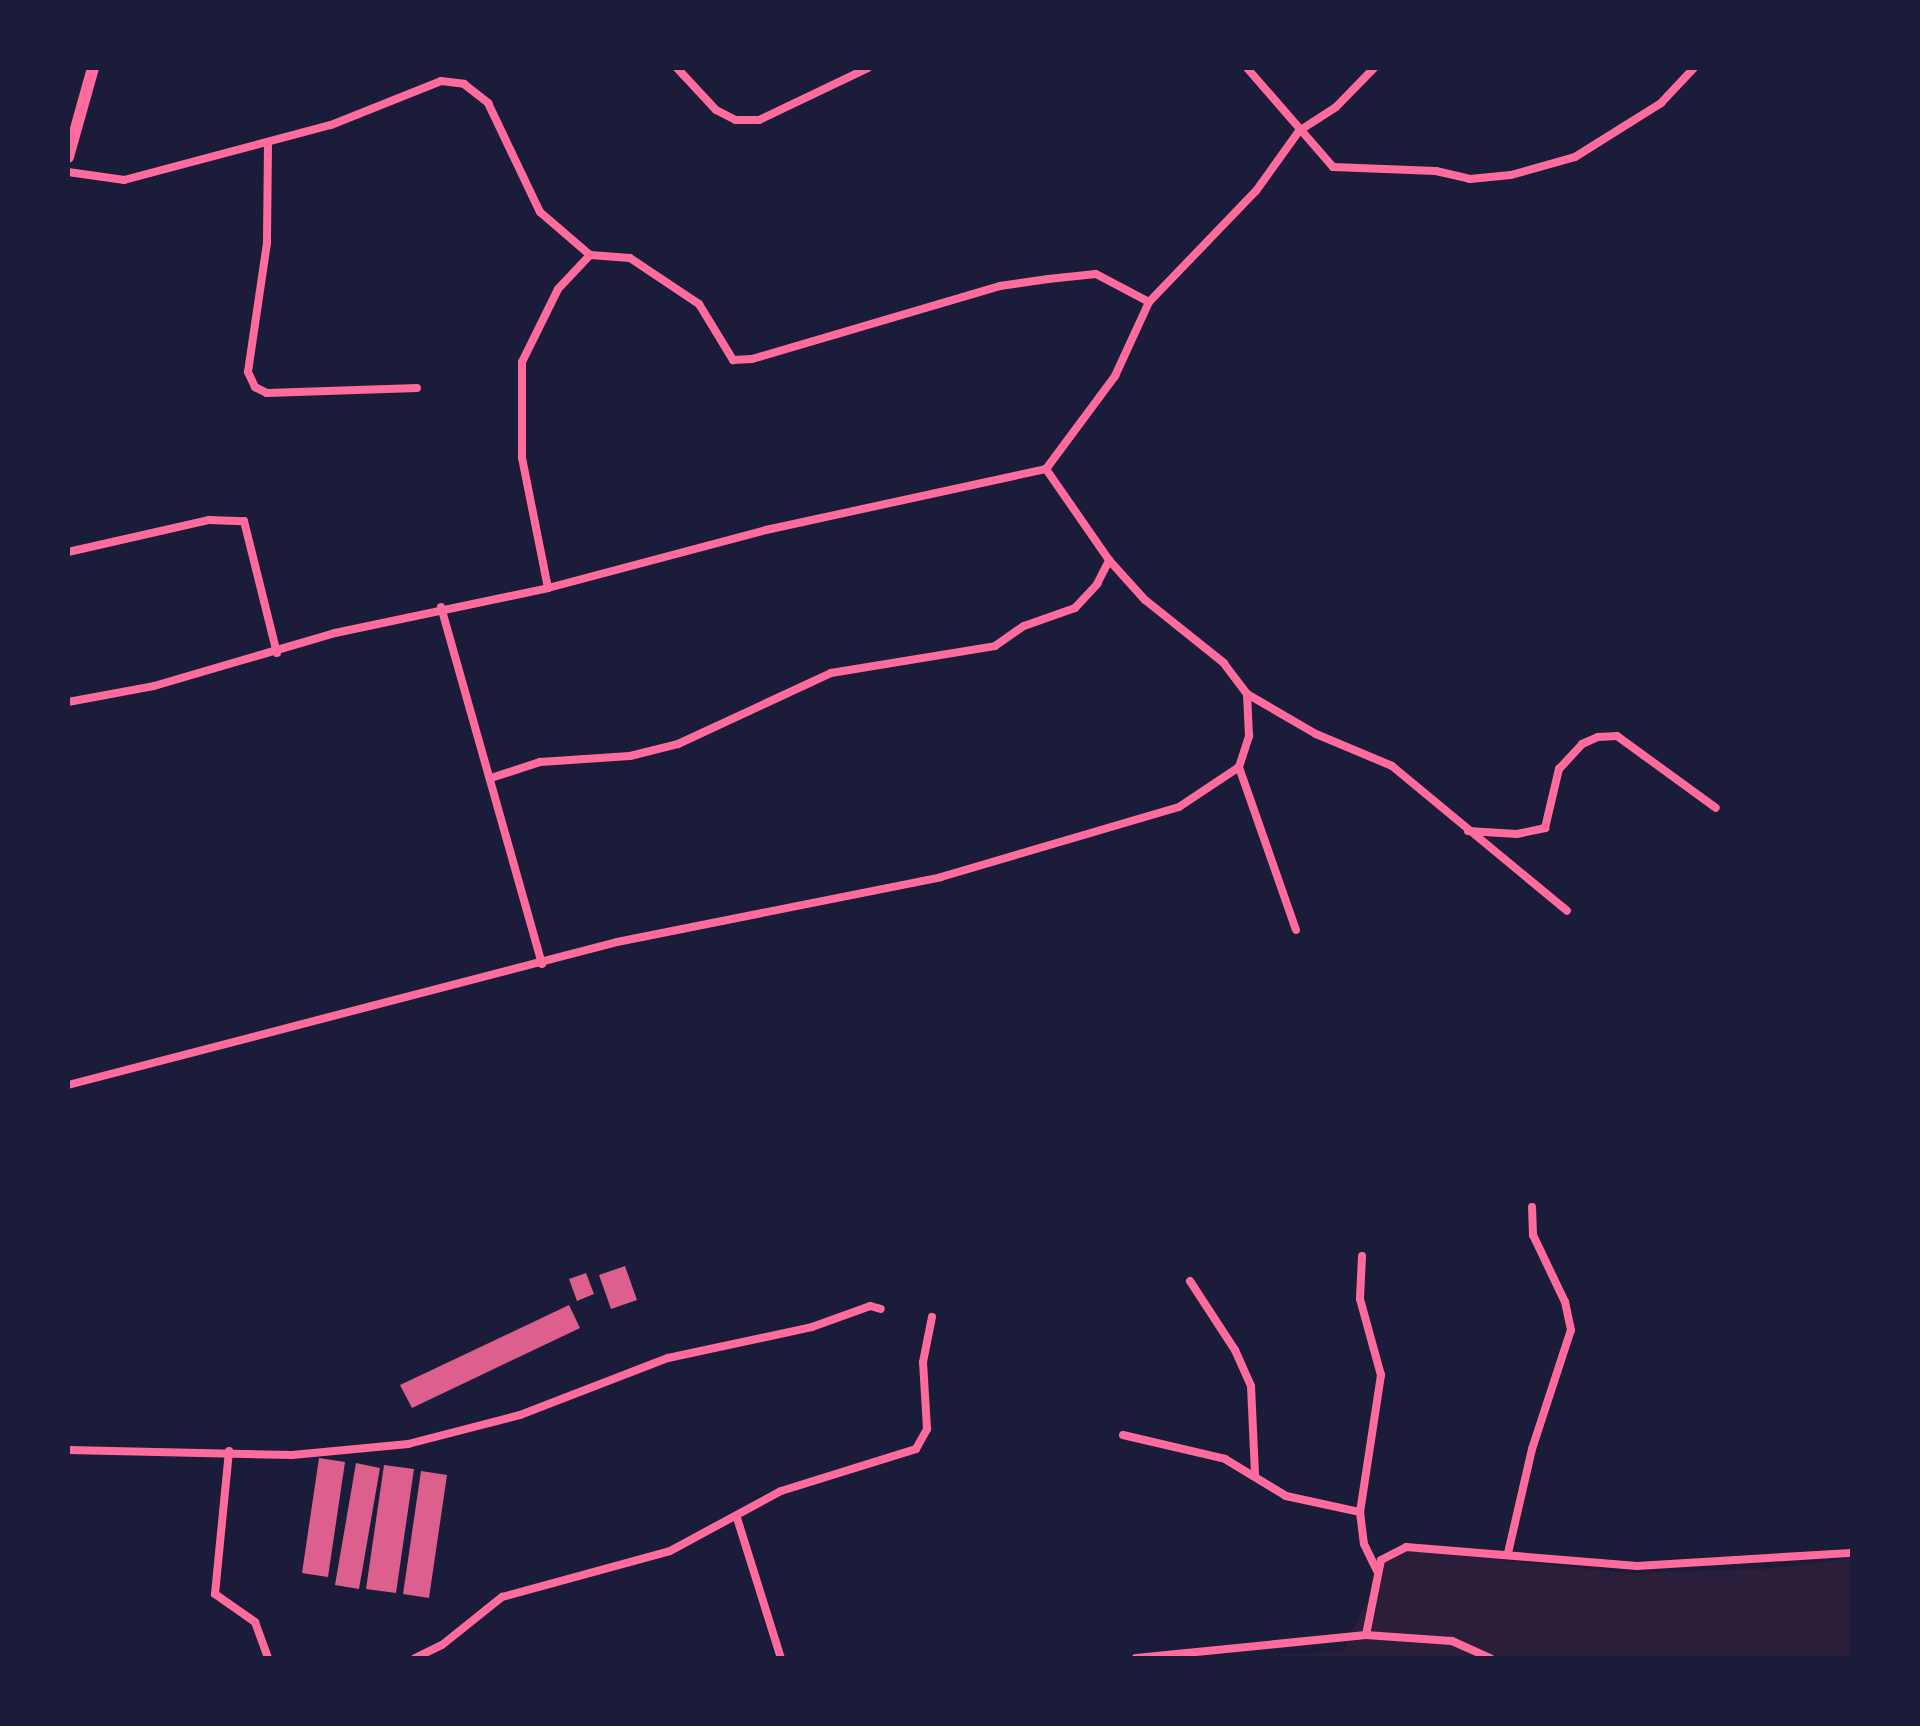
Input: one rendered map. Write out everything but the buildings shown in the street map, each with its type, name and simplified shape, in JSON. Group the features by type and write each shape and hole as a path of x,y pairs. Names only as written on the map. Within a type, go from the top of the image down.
{"street":[{"path":"68,157 93,68"},
{"path":"677,68 716,110 736,120 759,120 868,68"},
{"path":"1247,68 1333,167 1436,171 1470,179 1511,175 1575,157 1661,103 1694,68"},
{"path":"68,702 154,686 441,607 548,588 766,530 1046,469 1115,376 1149,302 1256,191 1299,131 1336,107 1374,68"},
{"path":"68,172 124,180 268,144 441,81 464,84 488,103 540,212 590,255 630,258 699,304 733,360 743,361 1000,286 1048,279 1096,274 1149,302"},
{"path":"268,144 267,243 248,372 255,387 267,393 417,388"},
{"path":"548,588 522,458 522,362 558,289 590,255"},
{"path":"1046,469 1109,560 1145,600 1224,663 1247,694 1316,734 1392,766 1567,911"},
{"path":"68,552 209,520 244,521 277,653"},
{"path":"491,778 540,762 630,756 678,744 831,673 995,646 1024,626 1075,608 1097,584 1109,560"},
{"path":"441,607 542,964"},
{"path":"1247,694 1249,736 1239,767 1296,930"},
{"path":"1467,830 1517,834 1545,828 1559,769 1582,744 1598,737 1617,736 1716,808"},
{"path":"68,1085 617,942 941,877 1179,807 1239,767"},
{"path":"1508,1553 1532,1449 1571,1330 1565,1302 1533,1235 1532,1207"},
{"path":"1362,1256 1360,1299 1381,1375 1360,1512 1364,1544 1377,1571"},
{"path":"1190,1281 1235,1350 1251,1386 1255,1475"},
{"path":"68,1450 229,1451 292,1455 408,1444 520,1415 668,1358 812,1327 870,1306 881,1309"},
{"path":"415,1658 442,1645 502,1597 626,1566 737,1518 804,1482 889,1459 924,1442 923,1362 932,1317"},
{"path":"1123,1435 1225,1459 1286,1496 1360,1512"},
{"path":"229,1451 215,1594 255,1622 268,1658"},
{"path":"737,1518 781,1658"},
{"path":"1366,1635 1381,1560 1406,1547 1637,1566 1852,1553"},
{"path":"1136,1658 1366,1635 1452,1641 1490,1658"}],"shaded area":[{"path":"1391,1549 1631,1573 1761,1569 1852,1558 1852,1658 1237,1658 1343,1651"}]}
